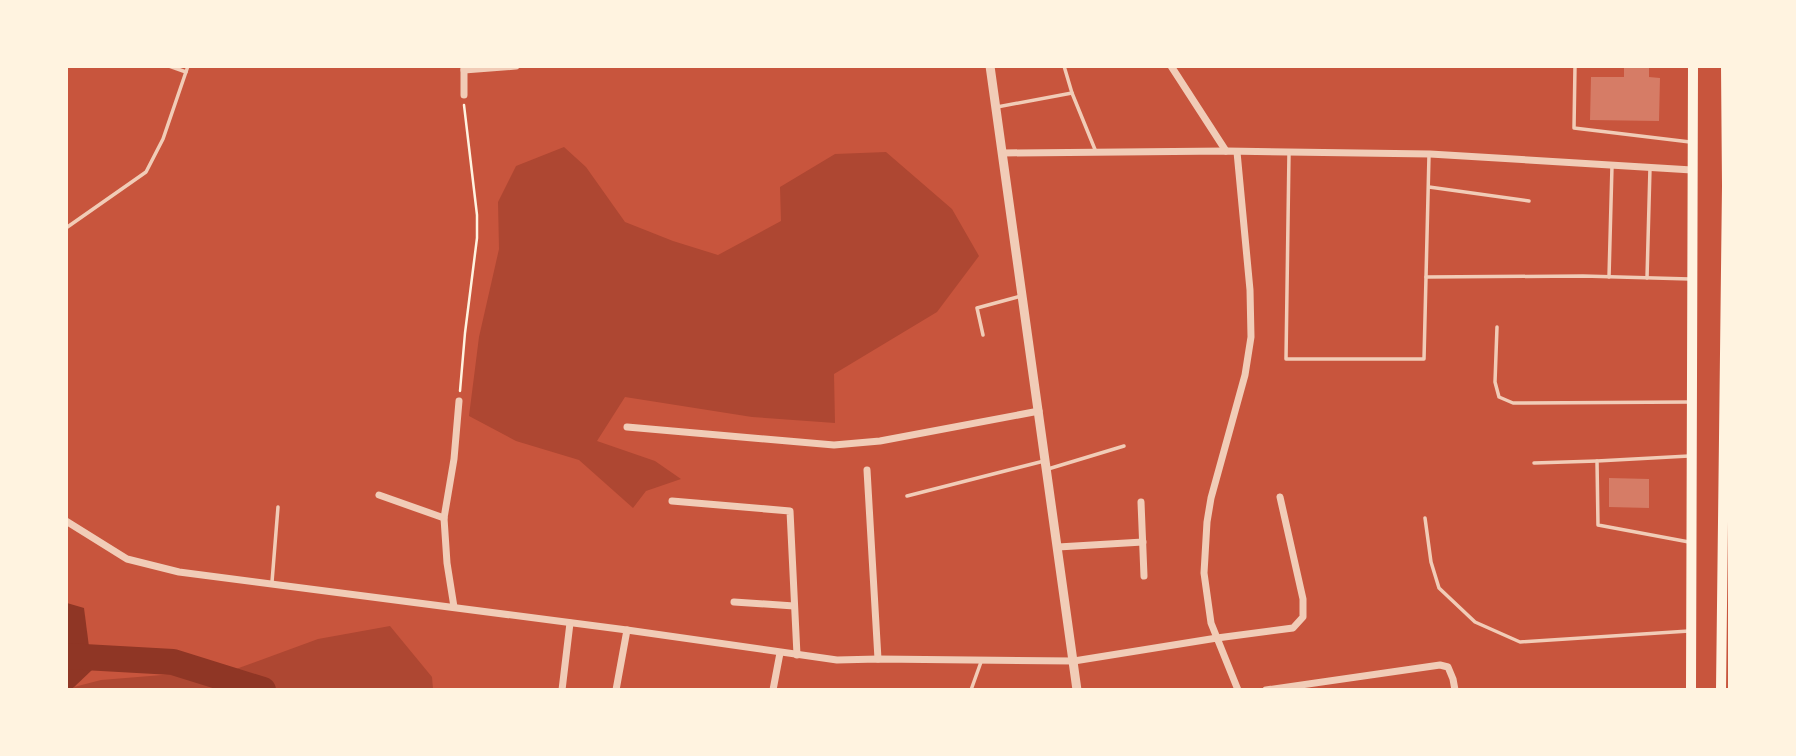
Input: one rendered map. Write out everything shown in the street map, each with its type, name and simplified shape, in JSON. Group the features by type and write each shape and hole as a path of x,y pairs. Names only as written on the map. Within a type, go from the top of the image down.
{"main road":[{"path":"1691,690 1693,66"},
{"path":"1721,690 1727,467 1726,66"}],"street":[{"path":"464,95 464,68 516,66"},
{"path":"990,66 1077,690"},
{"path":"1171,66 1226,151"},
{"path":"1003,153 1226,151 1430,154 1692,170"},
{"path":"1237,152 1250,290 1251,337 1245,376 1211,498 1204,573 1211,623 1238,690"},
{"path":"454,607 444,518 454,459 459,401"},
{"path":"627,427 834,445 880,441 1039,411"},
{"path":"867,470 878,659"},
{"path":"379,495 444,518"},
{"path":"66,521 127,559 179,572 837,660 1074,662 1293,628 1303,617 1303,599 1280,497"},
{"path":"672,501 790,511 796,655"},
{"path":"1141,502 1144,576"},
{"path":"1058,547 1143,542"},
{"path":"734,602 794,606"},
{"path":"562,690 570,623"},
{"path":"616,690 627,630"},
{"path":"773,690 780,653"},
{"path":"1266,690 1440,665 1448,667 1454,679 1455,690"}],"lane":[{"path":"66,228 146,172 163,139 187,69 169,66"},
{"path":"1064,66 1096,152"},
{"path":"1575,66 1574,128 1692,142"},
{"path":"997,107 1072,93"},
{"path":"1289,153 1286,359 1424,359 1430,154"},
{"path":"1609,277 1612,166"},
{"path":"1647,278 1650,168"},
{"path":"1429,187 1529,201"},
{"path":"1426,277 1692,279"},
{"path":"983,335 977,308 1023,296"},
{"path":"1497,327 1495,382 1499,397 1513,403 1692,402"},
{"path":"907,496 1124,446"},
{"path":"1534,463 1692,456"},
{"path":"1597,461 1598,525 1691,543"},
{"path":"272,584 278,507"},
{"path":"1425,518 1431,562 1439,589 1475,622 1520,642 1691,631"},
{"path":"971,690 982,660"}],"path":[{"path":"459,401 477,237 464,95"}],"shaded area":[{"path":"564,147 586,167 625,222 718,255 781,221 780,187 835,154 886,152 952,209 979,256 937,312 834,374 835,423 752,417 625,397 597,441 655,461 681,479 646,491 633,508 579,460 516,441 469,416 479,337 499,249 498,202 516,166"},
{"path":"67,603 84,608 92,670 72,689 67,689"},
{"path":"390,626 432,677 433,689 75,690 74,687 101,680 236,669 318,639"}],"building":[{"path":"1624,66 1649,66 1649,77 1660,78 1659,121 1590,120 1591,77 1624,77"},
{"path":"1609,478 1649,479 1649,508 1609,507"}],"waterway":[{"path":"66,656 173,662 263,690"}]}
